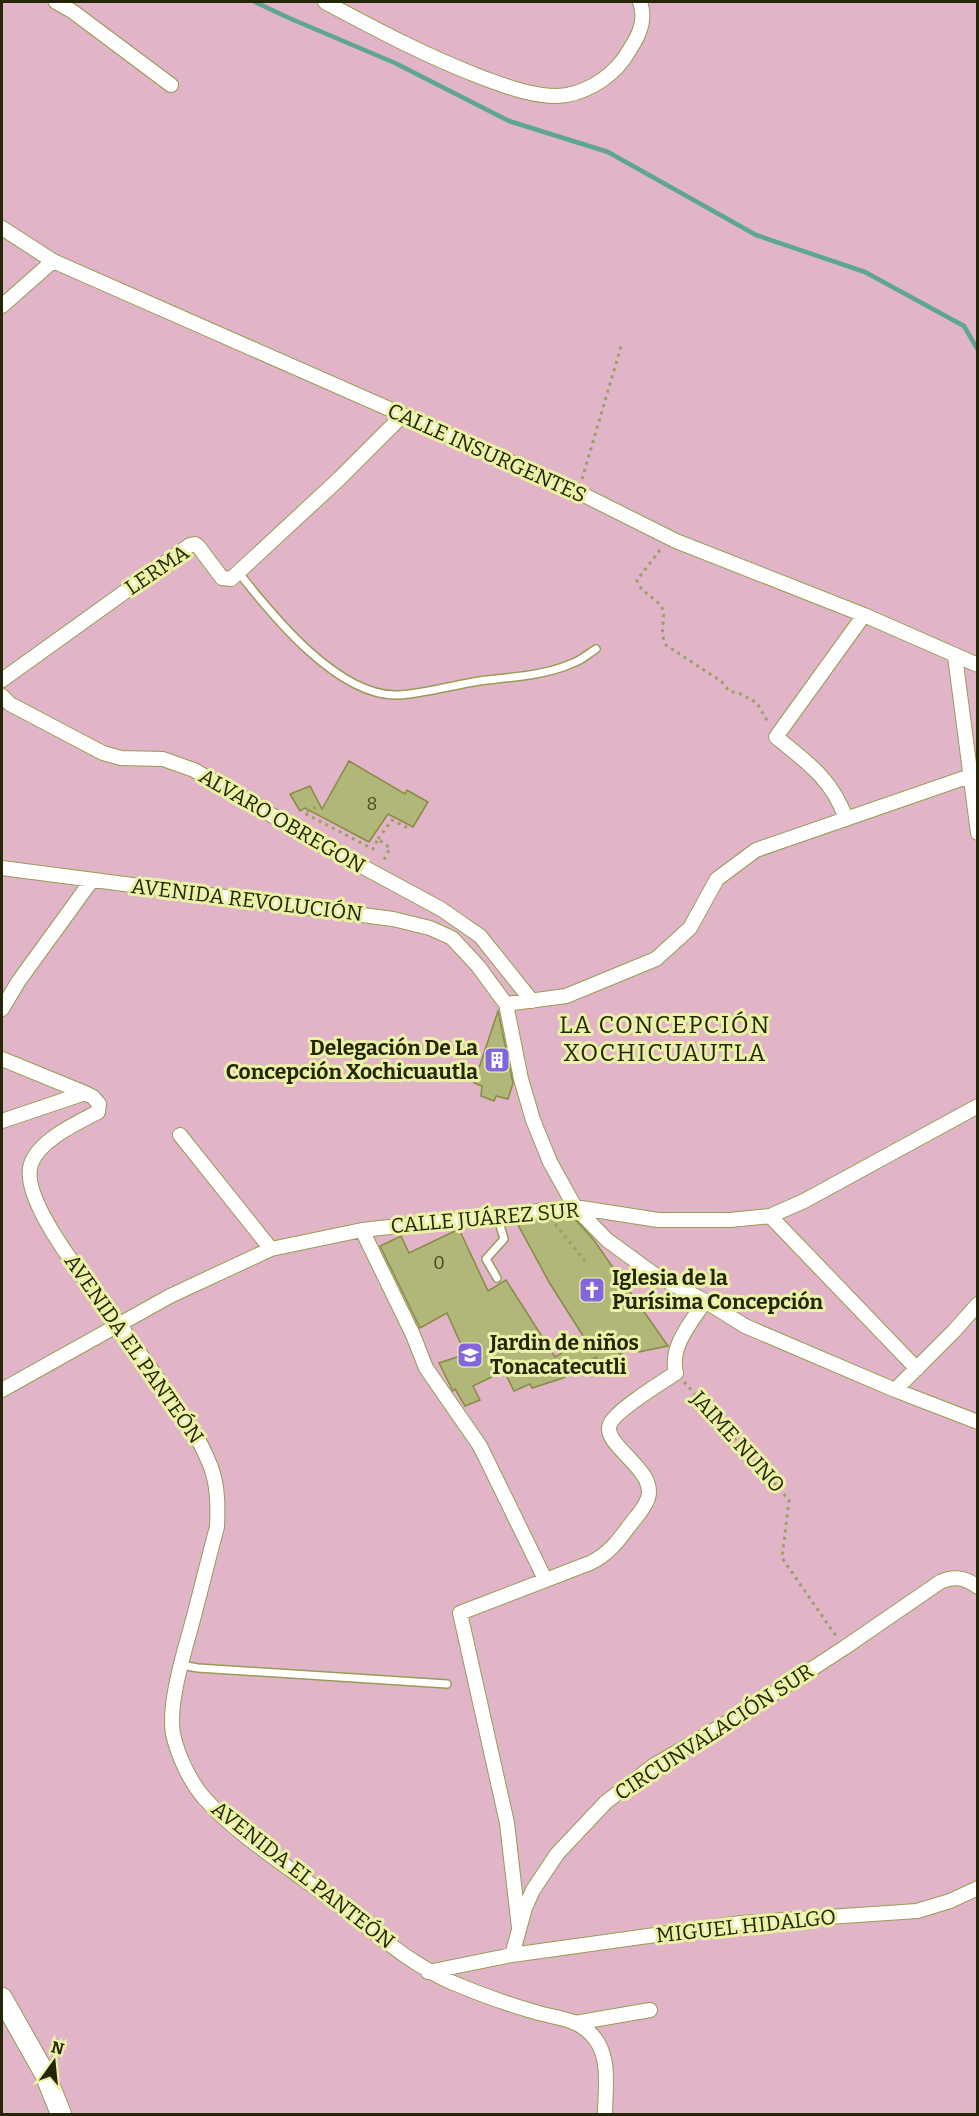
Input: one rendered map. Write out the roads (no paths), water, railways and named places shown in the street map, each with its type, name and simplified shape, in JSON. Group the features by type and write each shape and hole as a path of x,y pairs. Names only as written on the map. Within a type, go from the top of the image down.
{"main road":[{"path":"2,1998 45,2074 61,2115"}],"street":[{"path":"56,2 72,11 171,85"},
{"path":"325,2 456,68 517,91 557,96 582,91 613,74 636,40 642,22 640,2"},
{"name":"CALLE INSURGENTES","path":"2,228 53,261 579,492 676,541 864,615 978,665"},
{"path":"2,306 53,261"},
{"path":"239,573 402,416"},
{"name":"LERMA","path":"2,680 190,545 198,546 222,578 231,579 239,573"},
{"path":"846,819 842,804 829,783 776,737 864,615"},
{"path":"955,656 978,833"},
{"name":"ALVARO OBREGON","path":"4,703 103,753 121,758 164,759 194,770 330,849 441,909 480,936 532,1001"},
{"path":"970,776 776,842 744,857 717,879 690,928 656,959 566,996 506,1004 532,1120 550,1162 575,1207 614,1245 655,1275 705,1301 745,1326 975,1423"},
{"name":"AVENIDA REVOLUCIÓN","path":"2,868 393,919 421,926 452,938 478,966 506,1004"},
{"path":"2,1009 18,982 92,880"},
{"path":"2,1059 85,1093"},
{"path":"2,1121 85,1093"},
{"name":"AVENIDA EL PANTEÓN","path":"85,1093 99,1104 98,1112 59,1134 39,1150 32,1162 29,1175 33,1193 52,1231 87,1283 196,1433 210,1462 216,1489 217,1527 181,1665 174,1702 173,1732 191,1779 204,1798 246,1836 428,1972 500,2001 575,2022 592,2034 603,2052 605,2115"},
{"name":"CALLE JUÁREZ SUR","path":"2,1390 170,1296 270,1249 362,1230 575,1207 658,1220 730,1220 770,1216 804,1201 978,1106"},
{"path":"180,1135 270,1249"},
{"path":"770,1216 917,1369"},
{"path":"362,1230 413,1335 426,1368 480,1446 545,1579 460,1612 507,1823 519,1928"},
{"name":"JAIME NUNO","path":"545,1579 590,1563 605,1555 645,1505 649,1491 647,1482 612,1437 609,1427 618,1414 676,1373 674,1362 676,1349 705,1301"},
{"path":"895,1390 978,1304"},
{"name":"CIRCUNVALACIÓN SUR","path":"512,1955 533,1890 545,1870 606,1802 654,1766 747,1711 940,1582 961,1578 978,1587"},
{"name":"MIGUEL HIDALGO","path":"512,1955 741,1923 917,1911 950,1901 978,1888"},
{"path":"428,1972 512,1955"},
{"path":"575,2022 650,2010"}],"lane":[{"path":"239,573 265,606 301,644 354,684 376,692 397,695 530,675 575,663 596,649"},
{"path":"497,1215 504,1239 486,1259 497,1278"},
{"path":"181,1665 447,1684"}],"waterway":[{"path":"255,2 395,63 509,121 608,152 756,235 865,272 964,326 978,350"}],"place":[{"name":"Delegación De La Concepción Xochicuautla","path":"497,1060"},
{"name":"Iglesia de la Purísima Concepción","path":"592,1290"},
{"name":"Jardin de niños Tonacatecutli","path":"470,1355"}],"district":[{"name":"LA CONCEPCIÓN XOCHICUAUTLA","path":"665,1039"}]}
